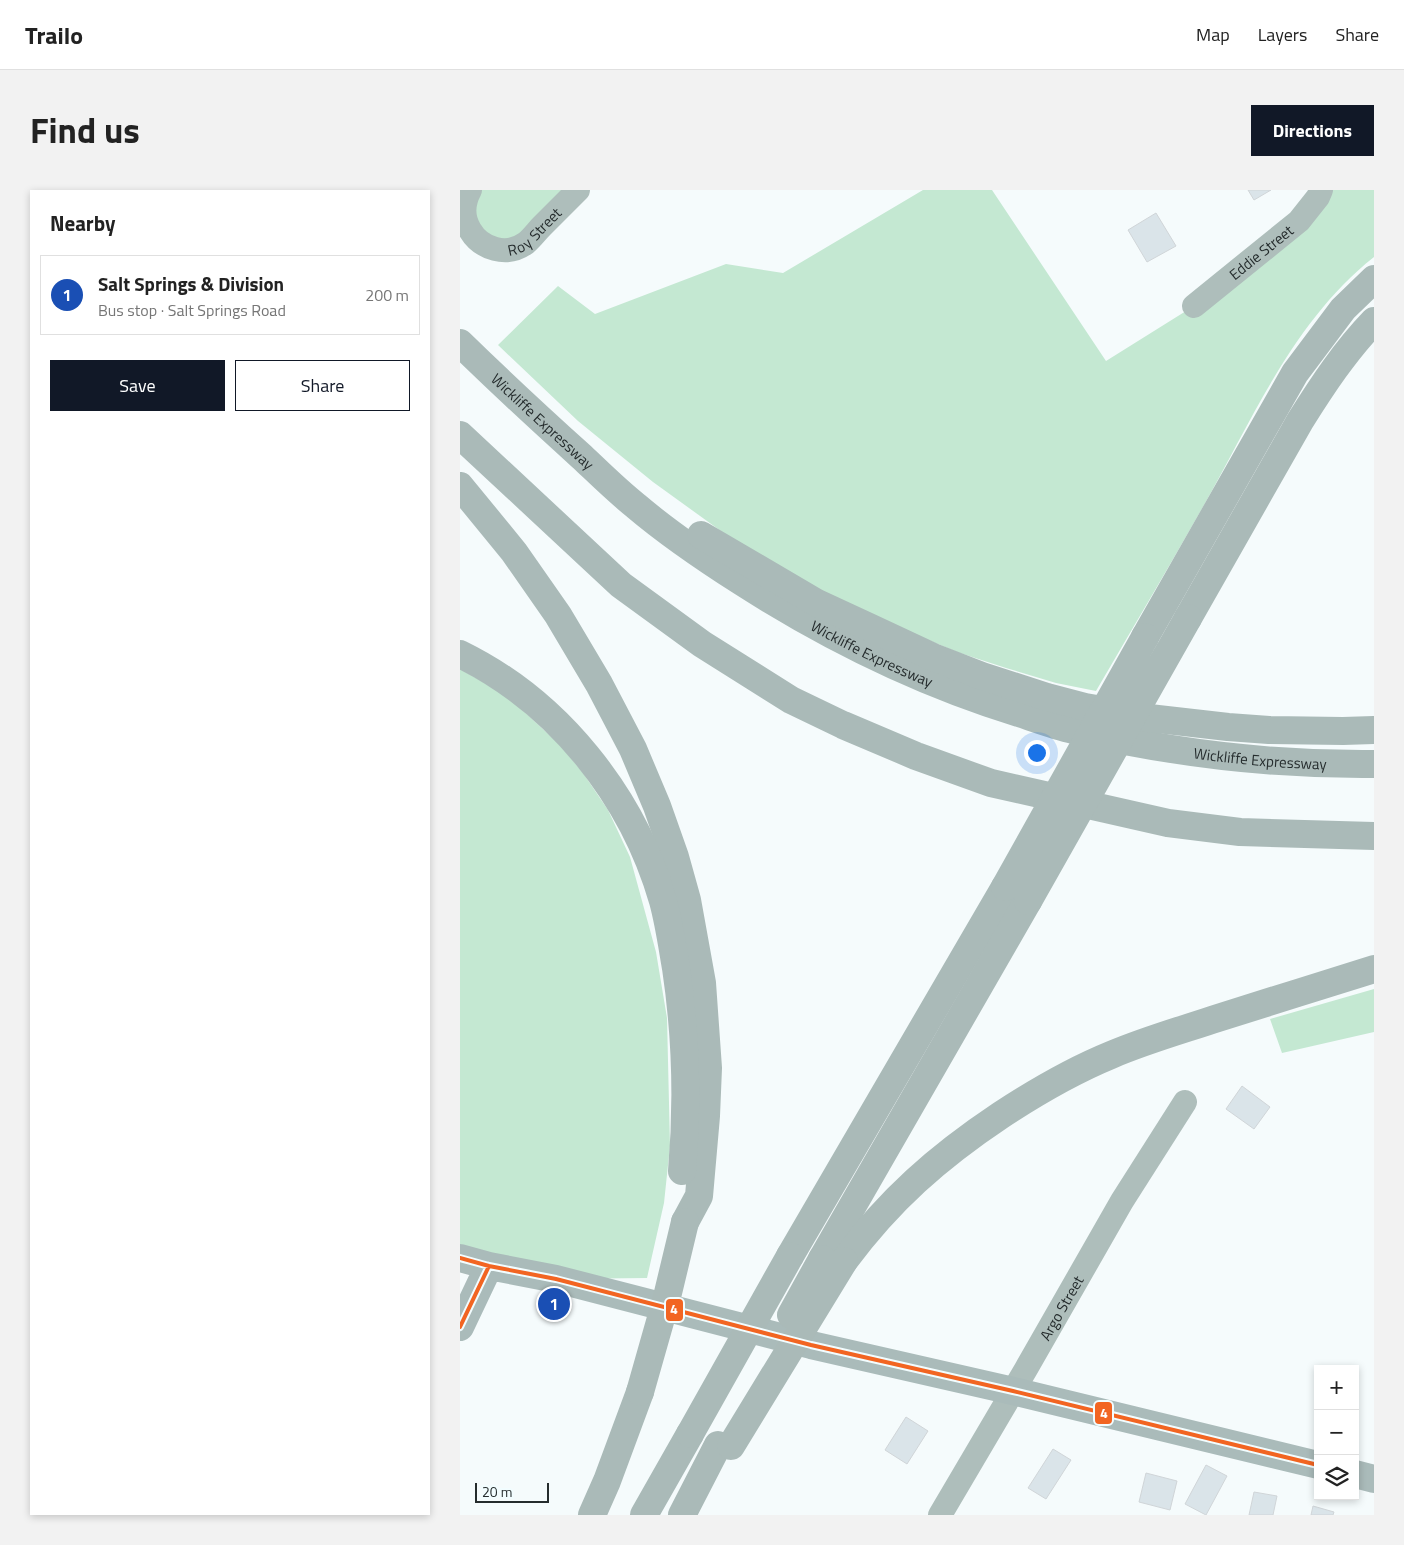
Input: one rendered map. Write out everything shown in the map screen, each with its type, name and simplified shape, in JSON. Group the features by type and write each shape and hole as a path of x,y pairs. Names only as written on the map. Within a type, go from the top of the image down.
{"highway":[{"path":"644,1515 790,1256 1005,887 1295,373 1343,309 1374,279"},
{"path":"686,1508 833,1260 1028,901 1300,421 1319,390 1350,348 1374,321"},
{"name":"Wickliffe Expressway","path":"460,343 636,507 707,560 775,603 848,644 942,686 988,704 1072,730 1186,752 1245,759 1374,764"},
{"path":"460,435 621,585 702,644 791,700 843,725 916,756 991,783 1168,823 1240,832 1374,836"},
{"path":"565,442 616,473 684,525 817,603 933,657 982,676 1084,707 1149,718 1269,730 1374,730"},
{"path":"460,486 514,552 553,608 599,684 633,749 657,806 675,857 687,900 702,983 708,1068 699,1196 685,1222 667,1297 640,1392 592,1515"},
{"path":"460,654 485,666 527,696 570,737 608,785 635,830 646,854 663,901 669,928 683,1021 685,1118 680,1192 685,1222"},
{"path":"833,1260 862,1237 915,1179 971,1135 1031,1094 1111,1055 1184,1029 1374,969"}],"street":[{"name":"Roy Street","path":"470,190 464,212 466,224 480,243 504,251 514,249 526,243 578,190"},
{"name":"Eddie Street","path":"1194,306 1299,222 1321,190"},
{"name":"Argo Street","path":"940,1515 1122,1201 1185,1102"},
{"path":"460,1258 489,1266 556,1278 811,1345 1013,1391 1314,1464"},
{"path":"460,1328 489,1266"},
{"path":"1359,1475 1374,1479"}],"green space":[{"path":"470,190 578,190 526,243 491,248 466,199"},
{"path":"923,190 992,190 1106,361 1194,306 1321,190 1374,190 1374,257 1346,282 1321,310 1277,372 1191,528 1096,691 1056,683 957,652 864,613 790,575 725,534 653,482 578,421 498,345 558,286 595,314 726,264 783,273"},
{"path":"460,669 497,690 517,705 560,745 583,773 608,810 630,857 656,952 667,1018 670,1146 664,1203 647,1278 556,1279 460,1258"},
{"path":"1374,989 1374,1032 1282,1053 1270,1019"}],"building":[{"path":"1248,190 1271,190 1254,200"},
{"path":"1156,213 1176,246 1147,262 1128,230"},
{"path":"1242,1086 1270,1107 1254,1129 1226,1109"},
{"path":"906,1417 928,1431 907,1464 885,1450"},
{"path":"1053,1449 1071,1460 1046,1499 1028,1488"},
{"path":"1206,1465 1227,1476 1206,1515 1185,1504"},
{"path":"1146,1473 1177,1481 1170,1510 1139,1502"},
{"path":"1254,1492 1277,1496 1273,1515 1249,1515"},
{"path":"1313,1506 1334,1512 1333,1515 1311,1515"}],"transit line":[{"name":"4","path":"460,1258 489,1266 556,1279 811,1345 1013,1391 1314,1464"},
{"name":"4","path":"460,1327 489,1266"}],"place":[{"name":"Salt Springs & Division","path":"554,1304"}]}
